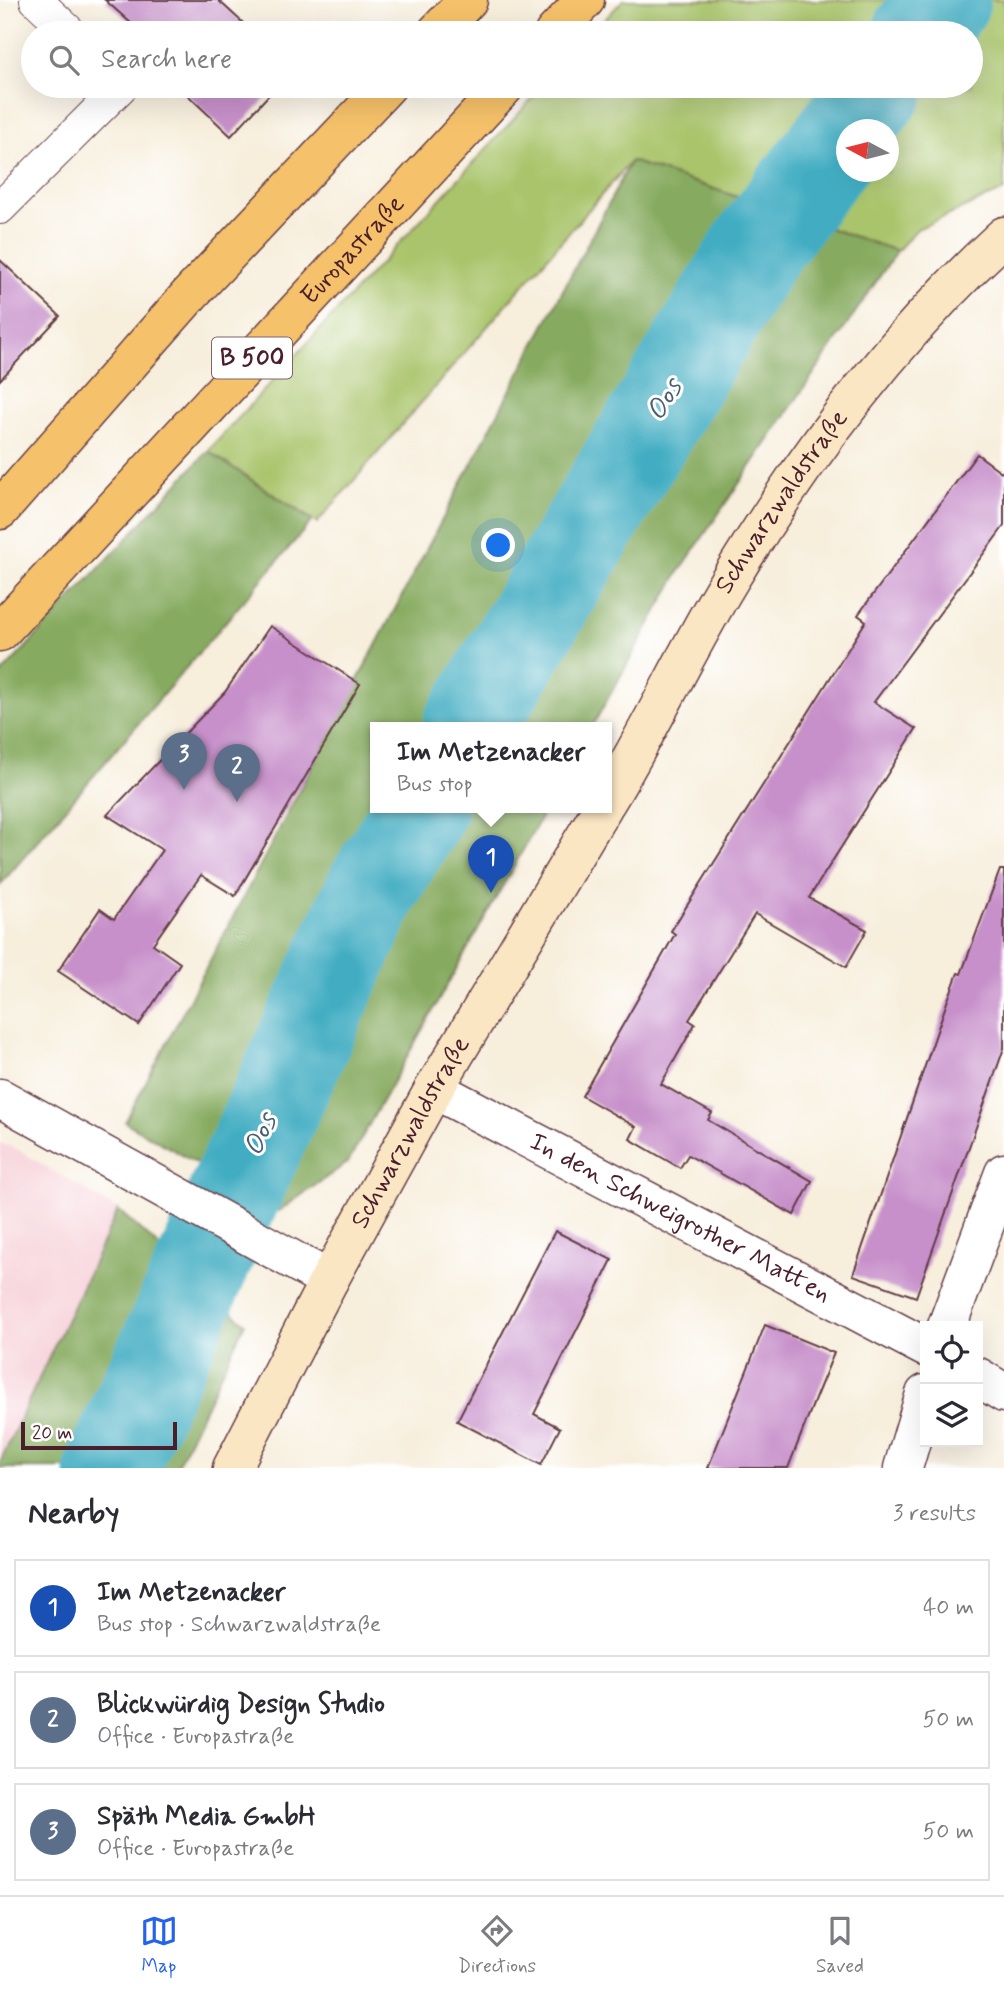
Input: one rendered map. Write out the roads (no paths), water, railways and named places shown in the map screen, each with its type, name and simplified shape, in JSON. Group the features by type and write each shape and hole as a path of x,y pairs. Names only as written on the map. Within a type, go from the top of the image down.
{"main road":[{"path":"448,21 468,0"},
{"path":"565,21 585,0"},
{"path":"0,510 191,293 376,98"},
{"name":"Europastraße","path":"0,632 494,98"}],"street":[{"name":"Schwarzwaldstraße","path":"612,794 729,580 814,449 916,324 1004,236"},
{"name":"Schwarzwaldstraße","path":"232,1468 329,1280 434,1089 599,813"},
{"name":"In den Schweigrother Matten","path":"434,1089 920,1344"},
{"path":"0,1098 329,1280"},
{"path":"949,1321 1004,1174"},
{"path":"983,1380 1004,1393"},
{"path":"903,1468 920,1411"}],"lane":[{"path":"36,0 58,21"},
{"path":"0,208 110,98"}],"waterway":[{"name":"Oos","path":"928,21 944,0"},
{"name":"Oos","path":"472,722 755,250 870,98"},
{"name":"Oos","path":"111,1468 373,887 417,813"}],"place":[{"name":"Späth Media GmbH","path":"184,790"},
{"name":"Blickwürdig Design Studio","path":"237,802"},
{"name":"Im Metzenacker","path":"491,893"}]}
